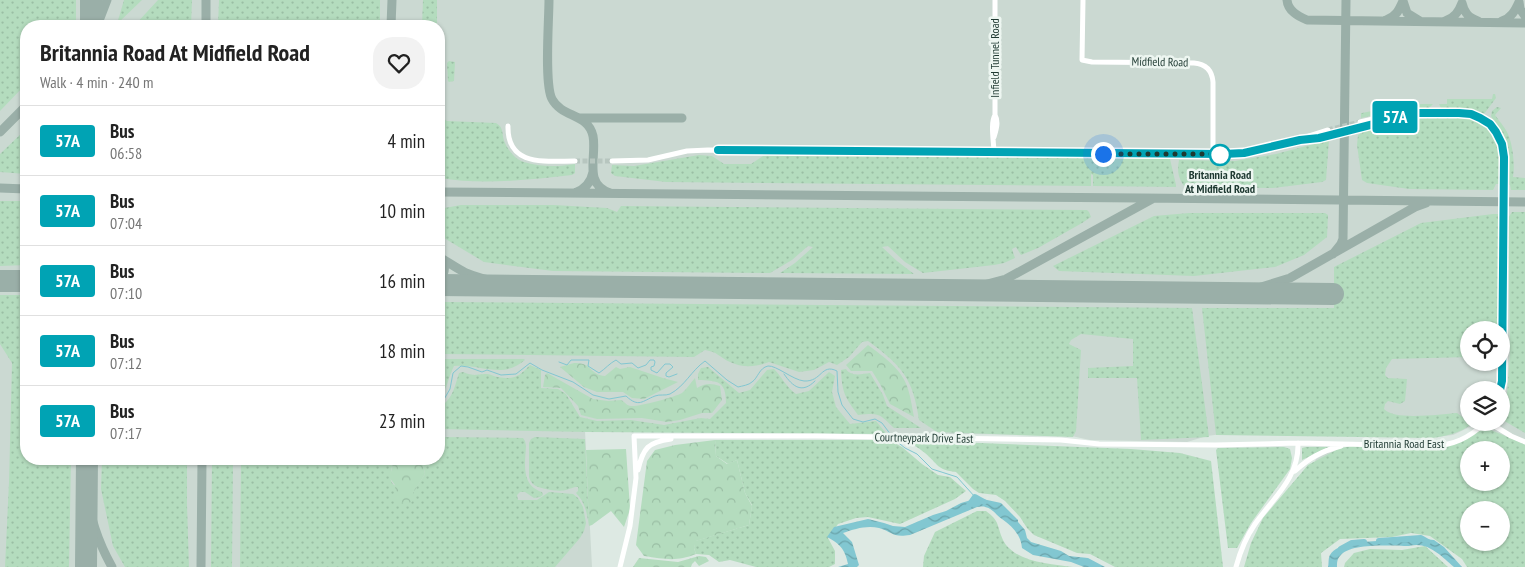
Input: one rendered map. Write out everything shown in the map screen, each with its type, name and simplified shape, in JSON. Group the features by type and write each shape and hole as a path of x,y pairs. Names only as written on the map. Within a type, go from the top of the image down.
{"street":[{"name":"Infield Tunnel Road","path":"994,153 994,137 997,129 995,115 995,0"},
{"name":"Midfield Road","path":"1083,0 1082,60 1092,62 1194,63 1205,66 1211,73 1213,82 1213,155"},
{"path":"1360,125 1413,113 1471,114 1490,124 1502,144 1504,157 1503,184"},
{"path":"508,126 509,141 519,155 533,160 575,161"},
{"path":"612,161 648,160 708,150 1213,155 1244,153 1328,133"},
{"path":"1501,381 1503,220"},
{"name":"Britannia Road East","path":"1346,444 1442,446 1456,443 1476,431"},
{"path":"1502,431 1525,442"},
{"name":"Courtneypark Drive East","path":"620,567 630,526 636,478 634,436 1054,439 1108,444 1346,444"},
{"path":"636,478 642,455 651,444 662,440 684,437"},
{"path":"1236,567 1247,537 1292,473 1298,457 1298,443"},
{"path":"1292,473 1313,456 1346,444"}],"shaded area":[{"path":"0,0 1525,0 1525,542 1510,542 1510,501 1460,501 1460,507 1313,466 1316,459 1327,453 1347,450 1418,451 1460,442 1460,491 1510,491 1510,441 1463,441 1486,436 1491,431 1510,431 1510,381 1460,381 1461,431 1453,435 1434,437 1222,434 1187,442 1090,440 1067,435 585,431 592,567 0,567"}],"green space":[{"path":"0,0 76,0 76,20 20,20 20,90 0,111"},
{"path":"124,0 142,0 121,20 118,20"},
{"path":"158,0 192,0 191,20 140,20"},
{"path":"219,0 380,0 380,20 218,20"},
{"path":"423,0 437,0 437,20 422,20"},
{"path":"449,61 455,62 454,81 449,82 447,63"},
{"path":"1493,94 1495,94 1496,98 1484,114 1468,109 1441,108 1439,104 1447,104 1447,99 1492,99"},
{"path":"1406,104 1433,104 1429,108 1396,110 1361,118 1361,113"},
{"path":"1497,107 1501,108 1495,115 1506,130 1511,142 1514,161 1513,177 1525,178 1525,190 1511,190 1510,185 1507,184 1507,150 1505,140 1491,116 1492,111"},
{"path":"1460,117 1476,120 1493,134 1497,141 1501,157 1500,184 1496,184 1493,190 1409,189 1367,183 1362,180 1357,145 1358,135 1362,133 1361,130 1408,119"},
{"path":"445,120 496,123 502,129 508,149 521,161 543,166 575,164 575,173 572,175 505,181 445,179"},
{"path":"20,135 20,174 0,172 0,154"},
{"path":"1329,140 1326,180 1322,182 1273,188 1185,187 1179,174 1179,160 1235,161 1276,154"},
{"path":"699,155 712,156 724,164 751,164 767,155 1170,159 1176,187 1093,186 1093,175 1091,174 1091,186 666,182 615,176 611,173 612,165 634,166"},
{"path":"0,201 20,201 20,265 0,266"},
{"path":"461,205 554,205 607,208 617,212 621,206 1087,210 1091,217 1038,248 1021,255 1016,247 1012,249 1015,258 994,265 923,273 905,262 888,246 882,247 914,274 780,273 813,247 808,246 792,260 770,273 553,271 484,262 445,239 445,208"},
{"path":"1512,212 1525,212 1525,433 1510,424 1510,381 1508,381 1510,371 1510,321 1508,218"},
{"path":"1189,213 1325,213 1328,215 1327,237 1304,255 1275,267 1194,276 1059,271 1053,266 1154,216"},
{"path":"1498,214 1500,321 1460,321 1460,357 1392,359 1386,368 1385,375 1388,378 1407,379 1405,401 1400,404 1388,401 1384,409 1389,413 1407,416 1457,413 1460,415 1460,431 1432,438 1216,435 1202,308 1334,308 1334,267 1421,223"},
{"path":"0,295 20,295 20,465 71,465 69,567 5,567 12,363 0,344"},
{"path":"445,302 1192,308 1209,437 1141,440 1137,378 1088,378 1088,368 1133,366 1133,339 1081,334 1071,340 1069,344 1081,350 1076,431 1073,437 937,432 919,420 913,393 904,374 889,358 868,341 862,342 849,357 837,365 829,362 814,370 799,372 769,362 755,366 739,365 705,350 694,357 445,354"},
{"path":"868,345 892,364 901,375 909,392 914,417 890,404 872,371 851,371 846,365"},
{"path":"445,359 525,360 516,366 499,370 454,366 445,388"},
{"path":"574,363 586,365 594,372 605,376 616,367 620,369 630,367 678,382 644,399 632,398 623,392 597,392 584,387 560,367"},
{"path":"530,365 541,370 541,388 558,389 566,394 580,417 597,421 631,420 664,425 701,418 710,419 726,403 726,395 719,383 698,380 701,368 708,367 739,393 750,390 767,370 774,369 796,394 809,391 829,372 835,376 832,392 836,407 850,424 876,421 886,433 587,432 445,429 445,403 450,397 459,373 463,372 473,375 488,374 509,378 520,374"},
{"path":"846,369 854,374 870,373 887,406 921,428 894,428 878,415 858,415 843,390 841,370"},
{"path":"547,373 593,399 621,400 630,406 678,395 695,378 697,388 708,384 720,386 722,400 712,413 702,413 667,422 642,418 597,419 581,415 578,406 561,388 543,387"},
{"path":"1478,431 1493,431 1525,444 1525,567 1467,567 1462,559 1430,536 1411,533 1392,537 1340,539 1321,553 1322,567 1244,567 1251,543 1263,518 1308,465 1338,449 1358,444 1441,446"},
{"path":"445,437 523,438 526,446 525,467 527,479 543,495 534,498 525,492 520,492 517,495 518,500 537,500 549,492 573,494 578,498 583,507 586,523 584,531 555,567 240,567 241,465 392,465 391,479 394,485 412,494 425,474 423,465 445,465"},
{"path":"535,437 585,439 589,526 584,504 576,493 578,487 563,491 539,487 531,482 529,477 529,443"},
{"path":"715,440 889,440 902,447 938,475 950,477 966,491 955,499 900,524 868,517 856,518 838,524 828,538 835,551 835,564 829,567 756,567 730,560 719,562 709,555 696,554 694,548 695,541 749,525 752,505 745,493 737,460 728,464 716,456"},
{"path":"715,440 716,456 727,464 737,460 745,493 752,506 749,525 696,541 694,548 696,554 689,557 670,559 644,556 636,545 647,461 655,450 675,445"},
{"path":"903,440 1131,449 1180,453 1211,461 1223,567 1115,567 1090,554 1077,553 1034,535 1005,501 996,495 979,493 956,472 941,468 922,451"},
{"path":"1284,447 1290,449 1292,458 1290,469 1251,523 1237,548 1228,548 1216,450 1218,448"},
{"path":"1329,447 1302,460 1302,448"},
{"path":"626,449 630,509 624,527 611,511 589,526 586,450"},
{"path":"102,465 187,465 189,567 125,567 113,546 101,489"},
{"path":"212,465 233,465 232,567 211,567"},
{"path":"392,465 423,465 425,474 413,493 412,502 404,504 396,500 395,485 389,477"},
{"path":"977,511 986,511 995,519 1006,545 1020,556 1037,562 1073,567 923,567 924,556 935,532"},
{"path":"1425,546 1448,567 1344,567 1345,563 1354,553 1370,549 1402,550"},
{"path":"699,556 706,557 709,561 699,566 695,561 691,567 633,567 639,558 678,562"}],"water":[{"path":"978,498 1001,503 1018,520 1031,542 1061,551 1069,556 1088,558 1105,567 1084,567 1071,562 1033,555 1022,548 1018,535 1009,525 990,509 977,507 910,535 896,535 879,528 870,527 843,533 852,542 859,565 857,567 838,567 848,564 841,547 827,537 834,527 868,519 893,526 905,527 961,503"},
{"path":"1416,538 1434,540 1444,547 1462,567 1454,567 1434,550 1416,545 1372,546 1353,549 1340,556 1337,567 1328,567 1330,555 1342,546 1361,542 1399,541"}],"waterway":[{"path":"559,362 567,365 571,360 589,360 588,366 599,373 616,360 621,364 632,363 638,368 646,365 650,360 654,360 654,366 651,367 651,370 657,373 665,364 670,364 673,367 666,373 666,376 669,377 677,374"},
{"path":"445,398 450,389 453,373 461,366 482,372 487,370 501,375 516,374 530,363 542,370 573,382 593,395 609,399 626,396 637,403 657,395 666,395 675,391 705,361 738,387 751,383 768,366 804,381 810,381 824,371 832,369 837,371 838,392 842,405 853,419 863,422 875,419 882,423 891,435"},
{"path":"784,374 794,385 802,388 815,381"},
{"path":"895,440 917,454 932,469 957,477 975,497"},
{"path":"968,507 975,497 984,502"},
{"path":"1379,541 1421,538 1428,542"},
{"path":"1341,549 1352,543 1364,542"}],"taxiway":[{"path":"99,20 107,0"},
{"path":"206,0 206,20"},
{"path":"391,20 392,0"},
{"path":"549,0 548,80 552,99 562,110 586,123 590,129 594,144 594,177 602,189 610,193"},
{"path":"1287,0 1291,10 1307,20 1525,23"},
{"path":"1333,254 1343,239 1346,0"},
{"path":"1386,20 1395,15 1403,1 1407,13 1420,21"},
{"path":"1502,21 1512,14 1519,2 1520,9 1525,16"},
{"path":"1445,21 1456,14 1462,3 1467,14 1478,21"},
{"path":"0,132 20,112"},
{"path":"580,118 682,118"},
{"path":"575,193 587,185 593,172"},
{"path":"0,188 20,189"},
{"path":"445,192 1525,202"},
{"path":"951,290 976,287 1006,279 1152,199"},
{"path":"1229,292 1258,288 1290,278 1415,207 1426,203"},
{"path":"445,261 462,271 482,279 534,286"},
{"path":"201,567 202,465"},
{"path":"86,487 95,528 112,567"}],"runway":[{"path":"91,0 91,20"},
{"path":"0,281 20,281"},
{"path":"445,285 1333,294"},
{"path":"86,567 87,465"}],"tunnel":[{"path":"1328,130 1360,122"},
{"path":"1329,135 1360,128"},
{"path":"575,161 612,161"},
{"path":"1503,184 1503,220"}],"bus line":[{"name":"57A","path":"718,150 1204,155 1244,153 1300,140 1319,138 1413,113 1471,114 1490,124 1502,144 1504,157 1502,381"}],"place":[{"name":"Britannia Road At Midfield Road","path":"1220,155"}],"route":[{"path":"1103,154 1224,154 1220,155"}]}
